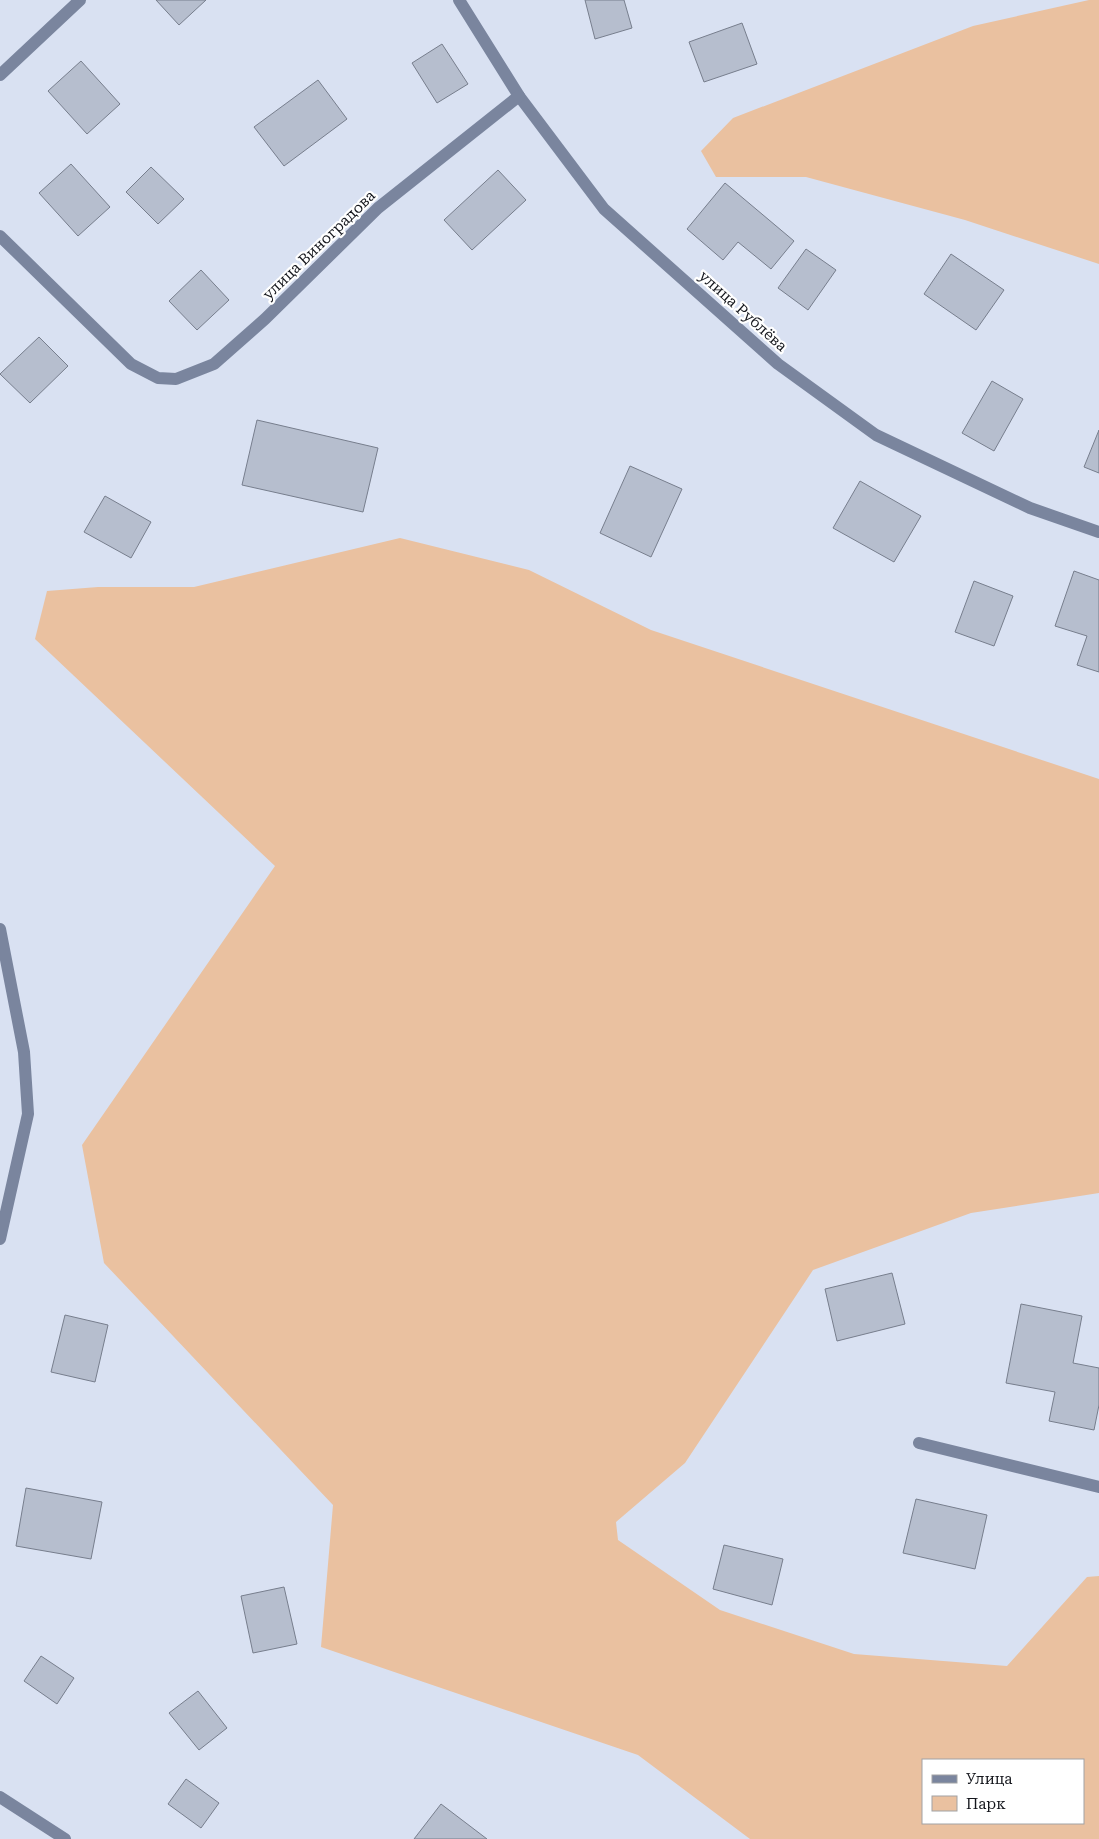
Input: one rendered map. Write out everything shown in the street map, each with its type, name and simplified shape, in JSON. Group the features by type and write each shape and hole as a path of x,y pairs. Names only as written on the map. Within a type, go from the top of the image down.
{"street":[{"path":"0,75 80,0"},
{"name":"улица Рублёва","path":"459,0 519,96 604,209 778,364 876,435 1030,508 1099,532"},
{"name":"улица Виноградова","path":"0,236 131,364 158,378 176,379 214,364 265,319 378,208 519,96"},
{"path":"0,929 24,1052 28,1114 0,1239"},
{"path":"919,1443 1099,1487"},
{"path":"0,1797 66,1839"}],"green space":[{"path":"1089,0 1099,0 1099,264 965,220 806,177 716,177 701,151 733,118 973,26"},
{"path":"400,538 529,570 651,630 1099,779 1099,1193 971,1213 813,1270 685,1463 616,1522 618,1540 720,1610 854,1654 1007,1666 1087,1577 1099,1576 1099,1839 750,1839 638,1755 321,1647 333,1505 104,1263 82,1145 275,866 35,639 47,591 98,587 194,587"}],"building":[{"path":"156,0 206,0 179,25"},
{"path":"585,0 624,0 632,28 595,39"},
{"path":"742,23 757,64 704,82 689,42"},
{"path":"442,44 468,84 437,103 412,63"},
{"path":"81,61 120,104 87,134 48,91"},
{"path":"318,80 347,119 284,166 254,127"},
{"path":"71,164 110,207 78,236 39,193"},
{"path":"151,167 184,199 158,224 126,192"},
{"path":"498,170 526,200 472,250 444,220"},
{"path":"725,183 794,241 771,269 738,242 723,260 687,229"},
{"path":"806,249 836,270 808,310 778,288"},
{"path":"951,254 1004,290 976,330 924,294"},
{"path":"201,270 229,300 197,330 169,301"},
{"path":"39,337 68,366 30,403 0,374"},
{"path":"992,381 1023,399 994,451 962,433"},
{"path":"257,420 378,448 363,512 242,485"},
{"path":"1099,430 1099,473 1084,467"},
{"path":"630,466 682,489 651,557 600,533"},
{"path":"860,481 921,516 894,562 833,528"},
{"path":"105,496 151,522 131,558 84,532"},
{"path":"1074,571 1099,580 1099,672 1077,665 1087,636 1055,626"},
{"path":"974,581 1013,596 994,646 955,632"},
{"path":"892,1273 905,1324 837,1341 825,1289"},
{"path":"1021,1304 1082,1316 1073,1363 1099,1368 1099,1405 1094,1430 1049,1421 1055,1392 1006,1383"},
{"path":"65,1315 108,1325 95,1382 51,1372"},
{"path":"26,1488 102,1502 91,1559 16,1546"},
{"path":"916,1499 987,1515 975,1569 903,1553"},
{"path":"724,1545 783,1559 772,1605 713,1589"},
{"path":"284,1587 297,1644 253,1653 241,1596"},
{"path":"41,1656 74,1678 57,1704 24,1681"},
{"path":"198,1691 227,1728 199,1750 169,1713"},
{"path":"186,1779 219,1803 201,1828 168,1804"},
{"path":"441,1804 487,1839 414,1839"}]}
